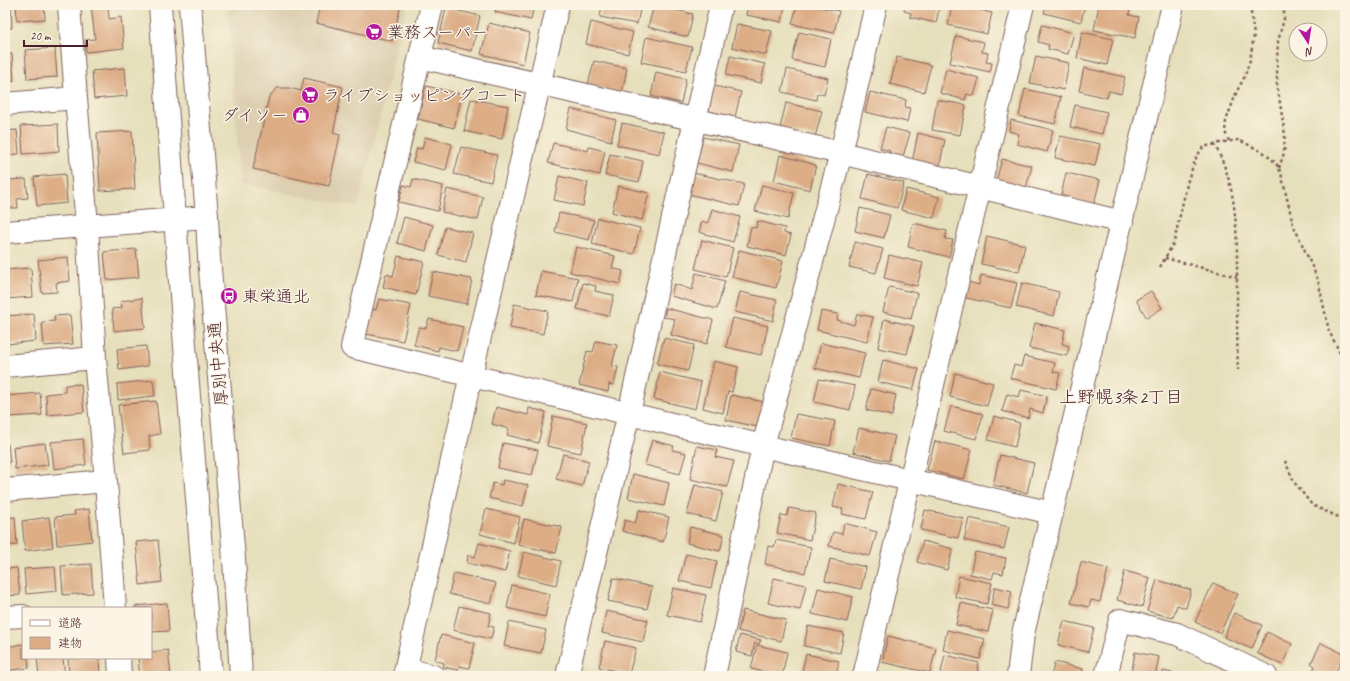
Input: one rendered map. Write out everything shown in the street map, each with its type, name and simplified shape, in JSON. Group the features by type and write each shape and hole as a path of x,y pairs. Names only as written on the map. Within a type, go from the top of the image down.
{"street":[{"path":"69,5 87,225 95,358 115,607"},
{"name":"厚別中央通","path":"160,5 175,219 211,676"},
{"name":"厚別中央通","path":"190,5 242,676"},
{"path":"432,5 352,347 763,446 1052,513"},
{"path":"433,676 405,673 471,375 558,5"},
{"path":"567,676 629,413 721,5"},
{"path":"714,676 763,446 841,153 876,5"},
{"path":"864,676 909,480 1023,5"},
{"path":"1018,676 1023,634 1173,5"},
{"path":"420,57 841,153 1122,222"},
{"path":"5,104 76,98"},
{"path":"5,232 207,216"},
{"path":"5,366 95,358"},
{"path":"5,490 106,481"},
{"path":"5,617 22,616"},
{"path":"1106,676 1120,620 1177,634 1223,667 1266,676"},
{"path":"119,659 120,676"}],"path":[{"path":"1229,141 1225,132 1226,121 1250,60 1254,35 1250,5"},
{"path":"1278,169 1284,153 1285,135 1278,84 1277,61 1278,41 1284,19 1284,5"},
{"path":"1160,267 1174,242 1188,180 1196,158 1203,148 1214,144 1240,140 1263,152 1276,163 1282,180 1292,224 1318,280 1329,331 1345,363"},
{"path":"1214,144 1221,156 1232,191 1235,217 1238,370"},
{"path":"1165,258 1237,277"},
{"path":"1284,462 1294,482 1304,497 1312,505 1345,520"}],"shaded area":[{"name":"ライブショッピングコート","path":"227,5 407,5 358,207 241,184"}],"building":[{"path":"5,5 11,5 12,28 5,28"},
{"path":"16,5 44,5 45,19 17,21"},
{"path":"91,5 108,5 109,19 121,17 124,48 86,52 85,40 95,39"},
{"name":"業務スーパー","path":"320,5 401,5 392,41 316,23"},
{"path":"497,5 534,5 531,20 495,12"},
{"path":"602,5 641,5 637,24 600,17"},
{"path":"654,5 693,14 688,37 648,27"},
{"path":"748,5 785,5 782,22 746,15"},
{"path":"797,5 810,5 839,11 834,33 792,24"},
{"path":"905,5 940,5 936,23 910,17 911,13 904,11"},
{"path":"952,5 959,5 992,13 987,34 948,25"},
{"path":"1046,5 1085,5 1081,22 1044,13"},
{"path":"1099,5 1114,5 1130,8 1129,15 1139,17 1135,38 1094,30"},
{"path":"446,8 480,16 472,51 438,43"},
{"path":"591,22 633,32 628,54 586,44"},
{"path":"489,23 530,33 523,64 481,54"},
{"path":"737,24 772,31 766,55 732,47"},
{"path":"1042,25 1074,33 1068,54 1048,49 1049,45 1038,42"},
{"path":"799,32 831,39 825,67 792,60"},
{"path":"1082,32 1113,39 1107,65 1077,58"},
{"path":"956,36 984,42 982,52 988,53 986,62 992,63 990,72 950,63"},
{"path":"646,37 692,47 686,71 641,62"},
{"path":"55,48 57,77 27,79 25,50"},
{"path":"5,54 12,54 14,81 5,82"},
{"path":"730,56 765,64 761,83 726,75"},
{"path":"1036,56 1069,63 1064,90 1030,83"},
{"path":"897,57 931,65 924,92 890,84"},
{"path":"594,61 627,68 622,93 588,85"},
{"path":"125,68 127,96 94,99 92,71"},
{"path":"1084,68 1125,77 1121,94 1109,91 1107,98 1079,91"},
{"path":"787,69 828,78 824,95 817,93 816,100 782,92"},
{"path":"946,69 979,78 974,96 967,94 965,100 940,93"},
{"path":"656,72 686,79 681,103 651,96"},
{"name":"ダイソー","path":"304,78 343,87 333,133 340,135 329,186 253,169 269,97 277,88 289,88 301,91"},
{"path":"426,86 462,94 454,128 418,119"},
{"path":"714,86 741,92 735,117 709,111"},
{"path":"1025,89 1061,97 1055,124 1019,116"},
{"path":"870,92 906,100 905,107 910,108 907,122 865,112"},
{"path":"471,99 508,106 502,139 464,131"},
{"path":"937,100 966,105 960,135 932,130"},
{"path":"786,103 822,111 815,137 780,128"},
{"path":"1075,105 1107,112 1102,134 1070,127"},
{"path":"571,109 616,120 611,141 566,129"},
{"path":"1011,120 1053,130 1047,152 1017,144 1019,134 1009,131"},
{"path":"622,123 664,132 659,154 617,145"},
{"path":"58,124 59,151 23,154 21,126"},
{"path":"886,127 910,133 902,160 889,156 890,151 880,148"},
{"path":"17,130 19,154 5,155 5,131"},
{"path":"132,131 135,189 100,191 97,133"},
{"path":"918,133 945,140 939,168 912,162"},
{"path":"1060,136 1100,144 1095,166 1055,158"},
{"path":"425,137 452,144 446,170 413,162 417,148 422,149"},
{"path":"703,137 739,145 733,172 697,163"},
{"path":"553,143 588,151 589,147 605,151 600,175 548,163"},
{"path":"461,147 497,155 491,182 454,174"},
{"path":"610,154 643,161 639,182 605,175"},
{"path":"780,155 816,165 810,190 774,181"},
{"path":"1002,159 1032,166 1026,188 996,181"},
{"path":"693,173 744,184 739,206 688,194"},
{"path":"1066,173 1100,180 1094,204 1061,196"},
{"path":"65,174 67,203 37,206 34,177"},
{"path":"868,174 904,183 897,208 862,199"},
{"path":"559,176 588,183 583,206 554,200"},
{"path":"26,179 28,198 17,199 18,208 5,208 5,180"},
{"path":"413,179 443,186 438,211 399,202 403,185 411,187"},
{"path":"762,185 794,193 788,219 755,211"},
{"path":"618,186 649,193 642,220 612,212"},
{"path":"447,189 483,197 478,220 442,212"},
{"path":"906,189 939,197 934,218 901,210"},
{"path":"860,208 890,215 884,238 855,231"},
{"path":"712,209 740,217 733,242 699,232 702,221 708,223"},
{"path":"559,213 594,220 589,240 555,232"},
{"path":"404,217 433,225 426,251 397,243"},
{"path":"598,218 640,228 634,254 592,244"},
{"path":"758,221 785,228 784,233 791,235 786,255 747,246 751,227 756,228"},
{"path":"913,223 947,231 945,239 953,240 949,257 908,247"},
{"path":"445,227 473,233 466,262 438,255"},
{"path":"987,236 1025,245 1019,272 981,264"},
{"path":"702,240 733,248 726,277 695,269"},
{"path":"855,242 883,249 876,273 849,267"},
{"path":"576,247 615,256 612,268 623,271 620,284 570,272"},
{"path":"136,249 139,277 107,280 104,252"},
{"path":"739,250 783,261 776,288 732,277"},
{"path":"889,255 923,263 917,286 884,278"},
{"path":"398,256 424,262 416,295 383,287 386,274 393,276"},
{"path":"68,257 70,281 56,283 57,292 42,293 38,260"},
{"path":"31,268 33,297 5,299 5,270"},
{"path":"541,271 578,278 573,302 536,295"},
{"path":"433,272 472,279 467,304 428,296"},
{"path":"696,273 725,281 717,309 671,296 674,284 692,290"},
{"path":"981,275 1017,283 1011,308 962,297 965,281 979,285"},
{"path":"583,283 596,286 595,291 614,295 609,316 577,309"},
{"path":"1022,283 1059,292 1054,316 1016,307"},
{"path":"889,287 917,293 911,319 883,312"},
{"path":"1151,291 1162,308 1147,318 1136,300"},
{"path":"740,292 777,300 773,321 735,312"},
{"path":"142,298 145,328 114,331 112,309 122,308 121,301"},
{"path":"379,299 411,305 403,341 366,334 372,309 376,310"},
{"path":"514,304 548,311 543,334 510,328"},
{"path":"666,308 713,320 707,344 671,335 675,319 664,317"},
{"path":"821,311 838,314 837,320 854,325 857,314 873,317 867,342 817,330"},
{"path":"34,314 36,341 7,344 5,316"},
{"path":"70,315 73,344 44,346 42,322 55,321 54,316"},
{"path":"733,318 768,326 761,355 726,347"},
{"path":"429,319 463,327 457,351 439,347 438,351 414,345 419,327 426,328"},
{"path":"884,319 914,326 907,354 878,348"},
{"path":"1035,323 1065,330 1062,344 1069,346 1067,356 1029,348"},
{"path":"664,338 694,345 688,371 657,364"},
{"path":"596,341 617,345 612,366 618,367 614,385 609,384 608,392 579,385 587,351 593,352"},
{"path":"821,343 865,353 859,378 815,368"},
{"path":"146,346 148,366 119,370 117,349"},
{"path":"1024,356 1055,363 1053,372 1060,373 1056,389 1010,378 1014,365 1021,367"},
{"path":"883,360 919,369 913,390 878,382"},
{"path":"714,361 738,367 732,392 728,391 723,413 703,408"},
{"path":"660,372 701,382 695,409 654,399"},
{"path":"955,373 993,383 987,406 950,397"},
{"path":"819,379 855,386 850,410 814,402"},
{"path":"153,380 155,396 118,400 117,384"},
{"path":"81,384 84,412 47,415 46,394 65,392 65,385"},
{"path":"871,389 896,395 892,416 866,410"},
{"path":"1021,390 1047,396 1043,413 1030,409 1028,418 1002,411 1007,394 1019,397"},
{"path":"40,393 42,415 8,417 6,396"},
{"path":"731,395 764,402 758,427 726,420"},
{"path":"156,401 160,434 149,436 150,450 124,453 118,405"},
{"path":"951,406 983,414 976,439 944,431"},
{"path":"496,407 528,415 529,408 546,412 538,443 507,435 509,429 492,424"},
{"path":"796,414 835,421 830,446 791,438"},
{"path":"553,416 587,423 581,453 547,446"},
{"path":"994,416 1020,423 1015,447 988,440"},
{"path":"859,428 895,436 889,461 853,452"},
{"path":"83,439 86,465 54,469 51,442"},
{"path":"652,440 674,446 672,450 686,453 680,474 645,465"},
{"path":"935,441 972,450 964,479 927,470"},
{"path":"45,443 48,465 15,469 13,447"},
{"path":"503,443 538,450 532,475 498,468"},
{"path":"8,444 10,462 5,463 5,445"},
{"path":"697,446 717,450 715,457 734,461 727,487 690,479"},
{"path":"563,454 589,461 582,486 556,479"},
{"path":"1000,455 1034,463 1027,493 993,485"},
{"path":"633,474 669,483 664,506 628,498"},
{"path":"503,480 528,485 523,506 489,498 493,483 502,485"},
{"path":"838,484 873,492 866,519 842,514 843,509 833,507"},
{"path":"695,485 723,492 716,521 687,514"},
{"path":"789,508 816,513 810,540 777,533 781,515 787,516"},
{"path":"89,509 92,541 57,545 55,517 75,515 74,511"},
{"path":"486,509 520,517 514,543 480,534"},
{"path":"639,510 669,517 663,542 622,531 625,520 635,523"},
{"path":"925,510 963,518 958,538 921,530"},
{"path":"15,517 17,545 5,546 5,518"},
{"path":"49,517 53,547 25,551 22,521"},
{"path":"969,518 1009,527 1004,549 964,540"},
{"path":"524,519 562,527 556,553 518,545"},
{"path":"844,523 877,532 870,556 829,546 833,532 842,534"},
{"path":"690,527 724,535 720,551 687,543"},
{"path":"158,540 162,582 140,585 136,542"},
{"path":"776,540 811,547 805,573 765,564 768,546 774,547"},
{"path":"923,541 953,549 947,570 917,562"},
{"path":"479,543 510,551 505,572 467,563 468,555 475,557"},
{"path":"524,552 561,561 556,585 518,576"},
{"path":"975,552 1006,558 1003,574 994,572 992,579 970,574"},
{"path":"686,554 717,561 711,588 679,581"},
{"path":"830,559 866,567 861,589 825,581"},
{"path":"1081,562 1108,569 1100,602 1091,600 1089,607 1071,603"},
{"path":"91,564 93,593 63,595 61,566"},
{"path":"55,567 57,591 26,594 24,569"},
{"path":"17,568 20,595 5,596 5,569"},
{"path":"1125,571 1150,578 1142,607 1117,600"},
{"path":"454,573 496,583 491,604 449,594"},
{"path":"959,576 992,583 987,604 955,597"},
{"path":"613,578 652,587 647,609 608,601"},
{"path":"774,578 806,585 800,610 768,603"},
{"path":"1157,580 1191,590 1186,608 1177,605 1173,618 1147,611"},
{"path":"1213,583 1238,594 1220,633 1195,622"},
{"path":"512,585 550,594 545,617 507,608"},
{"path":"995,587 1012,591 1008,609 991,605"},
{"path":"673,588 706,595 700,622 667,615"},
{"path":"818,588 853,597 847,622 812,614"},
{"path":"167,603 169,631 152,632 152,607 135,606"},
{"path":"961,603 993,610 988,632 956,625"},
{"path":"459,606 491,613 488,626 494,627 491,639 453,630"},
{"path":"743,610 786,620 781,641 738,631"},
{"path":"606,611 648,620 643,642 602,633"},
{"path":"1234,613 1262,625 1252,649 1224,637"},
{"path":"1064,621 1094,628 1088,652 1058,645"},
{"path":"509,622 546,630 541,653 504,646"},
{"path":"808,626 844,633 840,653 804,646"},
{"path":"947,630 985,639 980,659 943,650"},
{"path":"1267,632 1292,644 1282,665 1257,653"},
{"path":"441,635 475,643 469,668 459,666 458,670 443,667 444,663 435,660"},
{"path":"740,635 761,640 759,644 755,643 752,656 736,652"},
{"path":"888,636 936,648 930,673 882,662"},
{"path":"605,641 636,648 629,674 599,667"},
{"path":"1321,643 1344,654 1334,676 1310,676 1315,666 1311,663"},
{"path":"22,644 22,659 28,659 29,668 5,671 5,647"},
{"path":"757,645 787,652 782,676 751,669"},
{"path":"168,650 171,676 140,676 138,659 152,659 152,652"},
{"path":"1135,652 1159,657 1155,676 1131,676"},
{"path":"806,654 839,661 836,676 801,676"},
{"path":"945,655 979,663 976,676 940,676"},
{"path":"37,659 63,659 65,676 39,676"},
{"path":"68,659 99,659 100,674 95,674 96,676 69,676"},
{"path":"1055,662 1083,669 1081,676 1051,676"},
{"path":"1163,671 1183,675 1183,676 1162,676"}],"place":[{"name":"業務スーパー","path":"374,32"},
{"name":"ライブショッピングコート","path":"310,95"},
{"name":"ダイソー","path":"301,115"},
{"name":"東栄通北","path":"229,296"}],"district":[{"name":"上野幌3条2丁目","path":"1121,397"}]}
